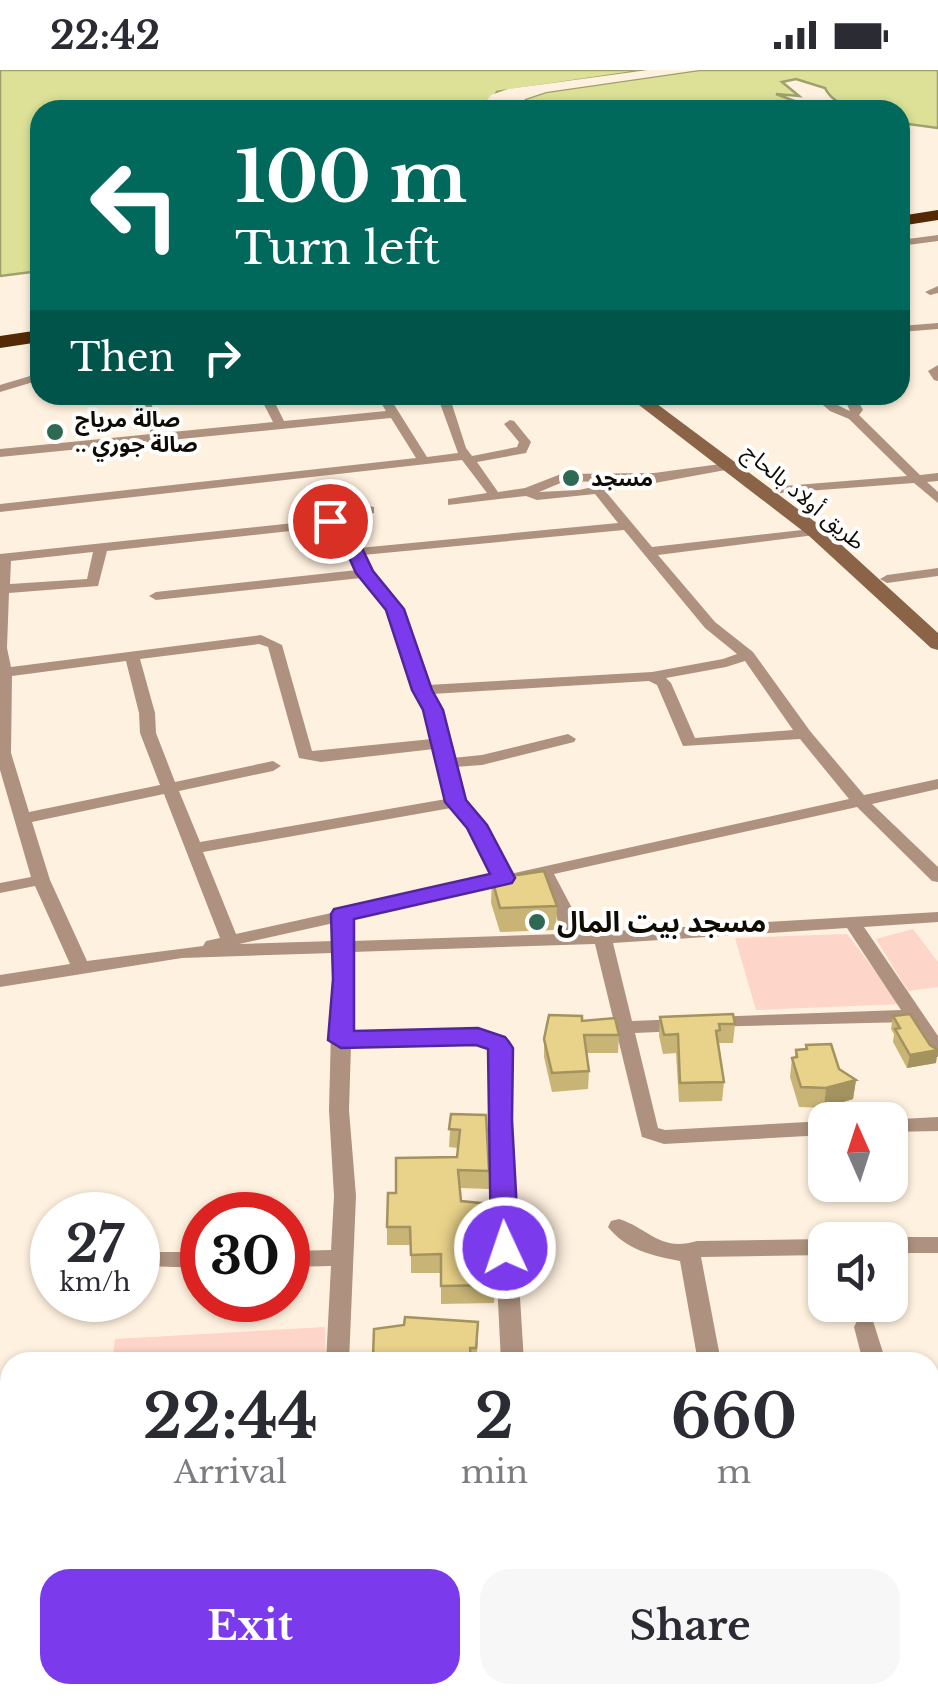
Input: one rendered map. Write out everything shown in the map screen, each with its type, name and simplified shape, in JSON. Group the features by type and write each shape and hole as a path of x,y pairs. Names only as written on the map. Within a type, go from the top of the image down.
{"highway":[{"path":"910,210 938,206"},
{"path":"910,219 938,215"},
{"path":"0,342 30,338"},
{"path":"0,350 30,346"}],"main road":[{"name":"طريق أولاد بالحاج","path":"648,405 815,531 938,644"},
{"name":"طريق أولاد بالحاج","path":"667,405 784,490 938,624"}],"street":[{"path":"910,243 935,242"},
{"path":"910,328 938,326"},
{"path":"938,368 934,371 938,378"},
{"path":"0,389 30,379"},
{"path":"146,405 158,438"},
{"path":"270,405 280,424"},
{"path":"387,405 424,461"},
{"path":"447,405 467,458 495,496"},
{"path":"829,405 853,416 938,499"},
{"path":"853,416 854,405"},
{"path":"0,454 392,414"},
{"path":"0,508 522,450 524,442 510,424"},
{"path":"453,502 528,492 556,496 731,465"},
{"path":"528,492 551,480 571,476 654,477"},
{"path":"784,490 938,477"},
{"path":"599,490 710,625 748,655 804,734 861,802 938,877"},
{"path":"81,968 41,880 22,819 8,795 2,735 2,558 336,521 352,512 370,510"},
{"path":"336,521 343,524 365,573 395,609 422,690 433,710 455,802 476,825 504,878"},
{"path":"356,552 627,526"},
{"path":"648,552 815,531"},
{"path":"2,587 93,583 101,546"},
{"path":"887,578 938,572"},
{"path":"156,596 365,573"},
{"path":"5,672 267,640 275,645 305,755 320,757 441,744"},
{"path":"422,690 652,676 726,663 748,655"},
{"path":"132,656 148,713 148,733 230,941"},
{"path":"652,676 663,683 689,743 804,734"},
{"path":"445,762 482,760 568,739"},
{"path":"22,819 273,766"},
{"path":"0,981 182,952 938,784"},
{"path":"196,848 455,802"},
{"path":"544,870 564,910 571,939"},
{"path":"0,888 41,880"},
{"path":"337,1352 345,1196 339,1110 342,914"},
{"path":"182,952 344,950 938,917"},
{"path":"852,924 938,1051"},
{"path":"603,938 649,1132 655,1136 808,1129"},
{"path":"626,1027 916,1016"},
{"path":"341,1040 478,1036 500,1048 499,1120 512,1352"},
{"path":"908,1125 938,1124"},
{"path":"620,1226 650,1247 690,1254"},
{"path":"908,1245 938,1245"},
{"path":"707,1352 687,1252 697,1248 808,1247"},
{"path":"310,1259 341,1258"},
{"path":"865,1327 871,1352"}],"shaded area":[{"path":"0,70 648,70 497,92 493,100 30,100 30,272 0,276"},
{"path":"699,70 938,70 938,128 910,124 910,100 836,100 825,88 796,79 782,82 799,96 776,94 792,100 524,100 546,92"},
{"path":"913,929 938,962 938,987 908,991 876,939"},
{"path":"847,934 901,1004 756,1010 735,938"},
{"path":"325,1327 326,1352 113,1352 115,1339"}],"pier":[{"path":"648,70 699,70 546,92 524,100 517,100 531,91 487,100 508,89"}],"building":[{"path":"544,871 557,906 500,908 492,879"},
{"path":"733,1014 735,1024 719,1024 720,1030 716,1031 724,1082 680,1083 678,1034 664,1035 660,1017"},
{"path":"910,1014 930,1045 938,1050 910,1055 895,1029 900,1028 893,1016"},
{"path":"549,1015 582,1016 582,1021 615,1018 619,1035 584,1035 589,1071 552,1073 544,1039"},
{"path":"831,1044 839,1069 856,1080 826,1088 801,1087 792,1058 797,1057 796,1050 807,1049 806,1045"},
{"path":"451,1114 486,1115 489,1171 458,1170 461,1201 490,1204 495,1285 441,1286 441,1254 411,1255 410,1227 387,1227 388,1193 396,1193 396,1158 457,1157 460,1130 449,1129"},
{"path":"405,1317 478,1322 476,1348 470,1348 470,1352 373,1352 374,1329 404,1325"}],"place":[{"name":"صالة مرياج .. صالة جوري","path":"55,432"},
{"name":"مسجد","path":"571,478"},
{"name":"مسجد بيت المال","path":"537,922"}],"route":[{"path":"330,521 343,524 365,573 395,609 422,690 433,710 455,802 476,825 504,878 342,914 345,979 341,1040 478,1036 500,1048 505,1248"}]}
